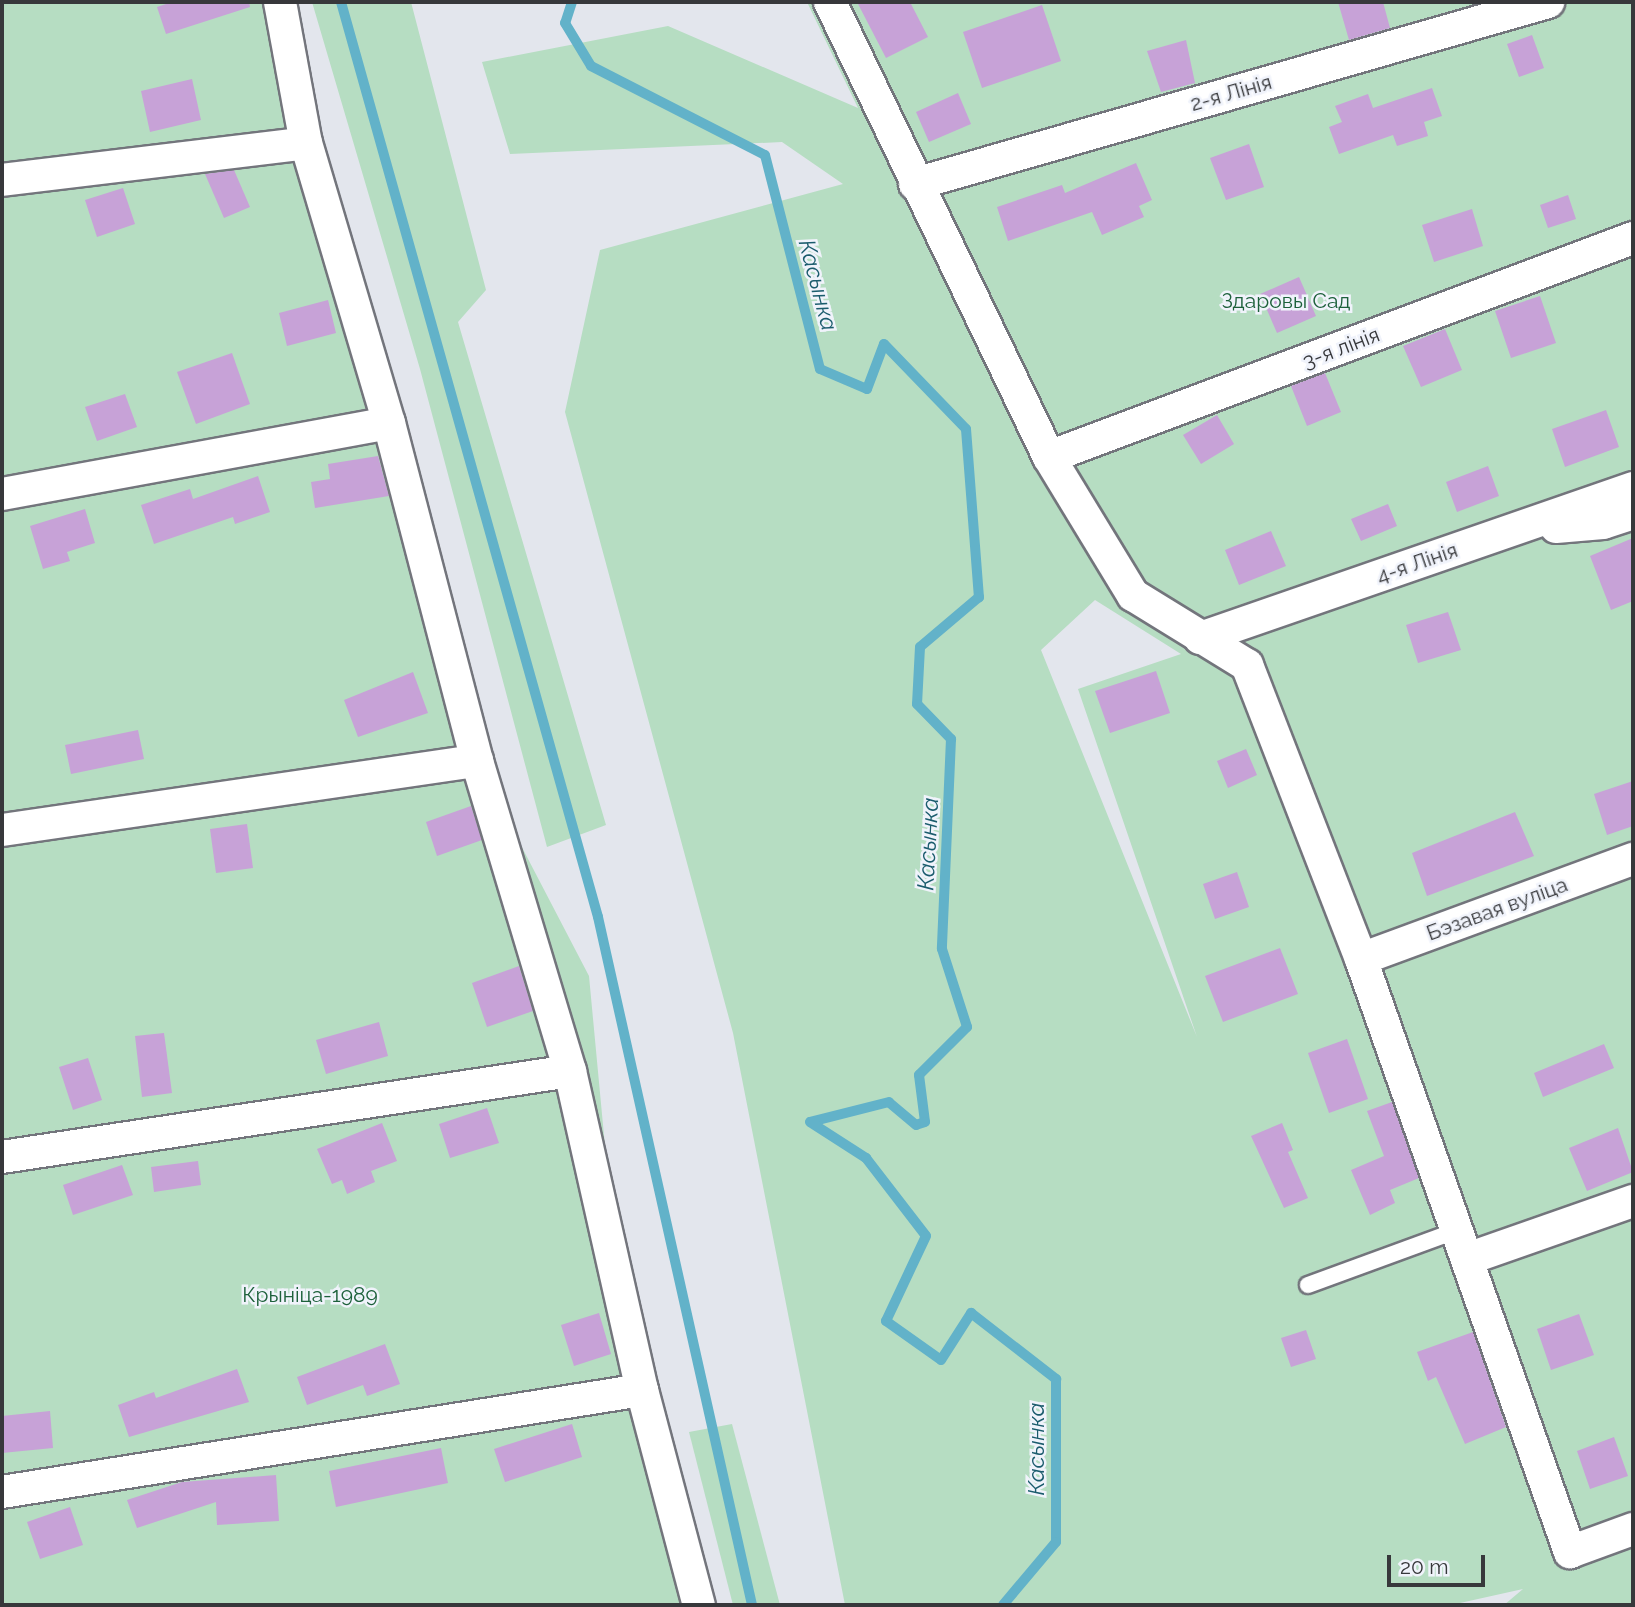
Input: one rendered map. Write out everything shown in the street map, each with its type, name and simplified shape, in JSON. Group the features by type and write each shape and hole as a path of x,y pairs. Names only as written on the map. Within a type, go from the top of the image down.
{"street":[{"path":"281,2 306,143 389,423 477,761 570,1071 642,1390 699,1605"},
{"path":"830,2 915,184 1049,457 1133,595 1247,665 1361,959 1570,1552 1633,1529"},
{"name":"2-я Лінія","path":"915,184 1548,2"},
{"path":"2,180 306,143"},
{"name":"3-я лінія","path":"1049,457 1633,238"},
{"path":"2,494 389,423"},
{"name":"4-я Лінія","path":"1200,638 1633,488"},
{"path":"1505,533 1604,523 1633,513"},
{"path":"2,830 477,761"},
{"name":"Бэзавая вуліца","path":"1361,959 1633,859"},
{"path":"2,1157 570,1071"},
{"path":"1462,1245 1633,1201"},
{"path":"2,1492 642,1390"}],"lane":[{"path":"1308,1284 1462,1245"}],"green space":[{"name":"Крыніца-1989","path":"2,2 280,2 477,761 589,976 616,1263 699,1605 2,1605"},
{"path":"312,2 411,2 486,290 458,322 606,825 547,847 420,369"},
{"name":"Здаровы Сад","path":"807,2 1633,2 1633,1605 1504,1605 1523,1589 1451,1605 845,1605 733,1033 565,412 600,250 843,184 782,142 510,154 482,62 668,26 858,108","holes":["1095,600 1181,654 1078,689 1197,1037 1041,650"]},
{"path":"732,1424 780,1605 733,1605 689,1432"}],"building":[{"path":"172,2 249,2 250,7 166,34 157,7"},
{"path":"857,2 910,2 928,37 886,58"},
{"path":"1338,2 1383,2 1390,28 1349,40"},
{"path":"1042,5 1061,61 982,88 963,32"},
{"path":"1532,35 1544,68 1519,77 1507,44"},
{"path":"1186,40 1195,83 1161,92 1147,51"},
{"path":"192,79 201,120 150,132 141,91"},
{"path":"1432,88 1442,116 1424,122 1428,136 1397,146 1393,135 1339,154 1329,127 1342,122 1335,106 1368,94 1373,108"},
{"path":"958,93 971,124 929,142 916,112"},
{"path":"1249,144 1264,187 1226,200 1210,158"},
{"path":"1136,163 1152,200 1139,206 1144,217 1102,235 1092,212 1008,241 997,207 1062,185 1065,193"},
{"path":"234,170 250,207 224,218 205,174"},
{"path":"123,188 135,224 97,237 85,200"},
{"path":"1568,195 1576,219 1548,228 1540,205"},
{"path":"1472,209 1483,246 1434,262 1422,225"},
{"path":"1299,277 1316,316 1277,333 1260,294"},
{"path":"1540,296 1556,343 1511,358 1495,311"},
{"path":"328,300 336,333 287,346 279,313"},
{"path":"1445,329 1462,370 1421,387 1403,346"},
{"path":"232,353 250,404 196,424 177,372"},
{"path":"1325,373 1341,412 1307,426 1291,386"},
{"path":"125,394 137,427 97,441 85,407"},
{"path":"1606,410 1619,447 1565,467 1552,429"},
{"path":"1217,415 1234,444 1201,464 1183,435"},
{"path":"378,456 389,496 315,508 311,482 330,479 328,464"},
{"path":"1488,466 1499,496 1457,512 1446,482"},
{"path":"258,476 270,512 235,524 233,517 154,544 141,505 190,489 193,499"},
{"path":"1388,504 1397,526 1361,541 1351,519"},
{"path":"85,509 95,543 67,552 70,561 43,569 30,526"},
{"path":"1271,531 1286,566 1239,585 1225,550"},
{"path":"1633,538 1633,601 1611,610 1590,556"},
{"path":"1448,612 1461,650 1418,663 1406,625"},
{"path":"1156,671 1170,713 1110,733 1095,691"},
{"path":"413,672 428,713 358,737 344,700"},
{"path":"138,730 144,759 71,774 65,745"},
{"path":"1246,749 1257,775 1228,788 1217,761"},
{"path":"1633,781 1633,826 1607,835 1594,794"},
{"path":"471,806 482,840 437,856 426,822"},
{"path":"1515,812 1534,856 1427,896 1412,853"},
{"path":"247,824 253,868 216,873 210,829"},
{"path":"1237,872 1249,907 1215,919 1203,884"},
{"path":"1280,948 1298,994 1223,1022 1205,976"},
{"path":"519,966 533,1011 487,1027 472,983"},
{"path":"379,1022 388,1056 326,1074 316,1040"},
{"path":"164,1033 172,1093 142,1097 135,1036"},
{"path":"1347,1039 1368,1099 1329,1113 1308,1053"},
{"path":"1604,1044 1614,1068 1543,1097 1534,1073"},
{"path":"88,1058 102,1100 73,1110 59,1067"},
{"path":"1392,1102 1419,1178 1390,1190 1395,1203 1370,1215 1351,1170 1384,1156 1367,1111"},
{"path":"487,1108 499,1143 450,1158 439,1124"},
{"path":"382,1123 397,1161 371,1171 375,1182 347,1194 342,1180 332,1184 317,1149"},
{"path":"1282,1123 1293,1150 1288,1152 1308,1198 1284,1208 1251,1136"},
{"path":"1618,1128 1633,1172 1587,1191 1569,1148"},
{"path":"198,1161 201,1185 154,1192 151,1167"},
{"path":"122,1165 133,1195 73,1215 63,1185"},
{"path":"599,1313 611,1354 574,1366 561,1325"},
{"path":"1579,1314 1594,1355 1551,1370 1537,1329"},
{"path":"1306,1330 1316,1359 1291,1367 1281,1338"},
{"path":"1473,1332 1506,1427 1465,1444 1436,1377 1428,1381 1417,1352"},
{"path":"385,1344 400,1384 367,1396 363,1385 307,1405 297,1377"},
{"path":"237,1369 249,1402 129,1437 118,1405 154,1392 156,1398"},
{"path":"50,1411 53,1448 2,1453 2,1416"},
{"path":"572,1424 582,1457 505,1482 494,1449"},
{"path":"1614,1437 1628,1476 1590,1489 1577,1451"},
{"path":"441,1448 448,1483 336,1507 329,1471"},
{"path":"276,1475 279,1521 217,1525 216,1502 137,1528 127,1500 182,1482"},
{"path":"70,1507 83,1545 40,1559 27,1522"}],"waterway":[{"path":"341,2 598,917 752,1605"},
{"name":"Касынка","path":"572,2 565,23 591,66 765,155 820,369 867,389 884,344 966,429 979,597 920,647 917,704 951,739 942,949 967,1027 919,1075 925,1122 916,1125 889,1102 810,1122 866,1158 926,1236 886,1321 941,1360 971,1313 1056,1379 1056,1542 1003,1605"}]}
